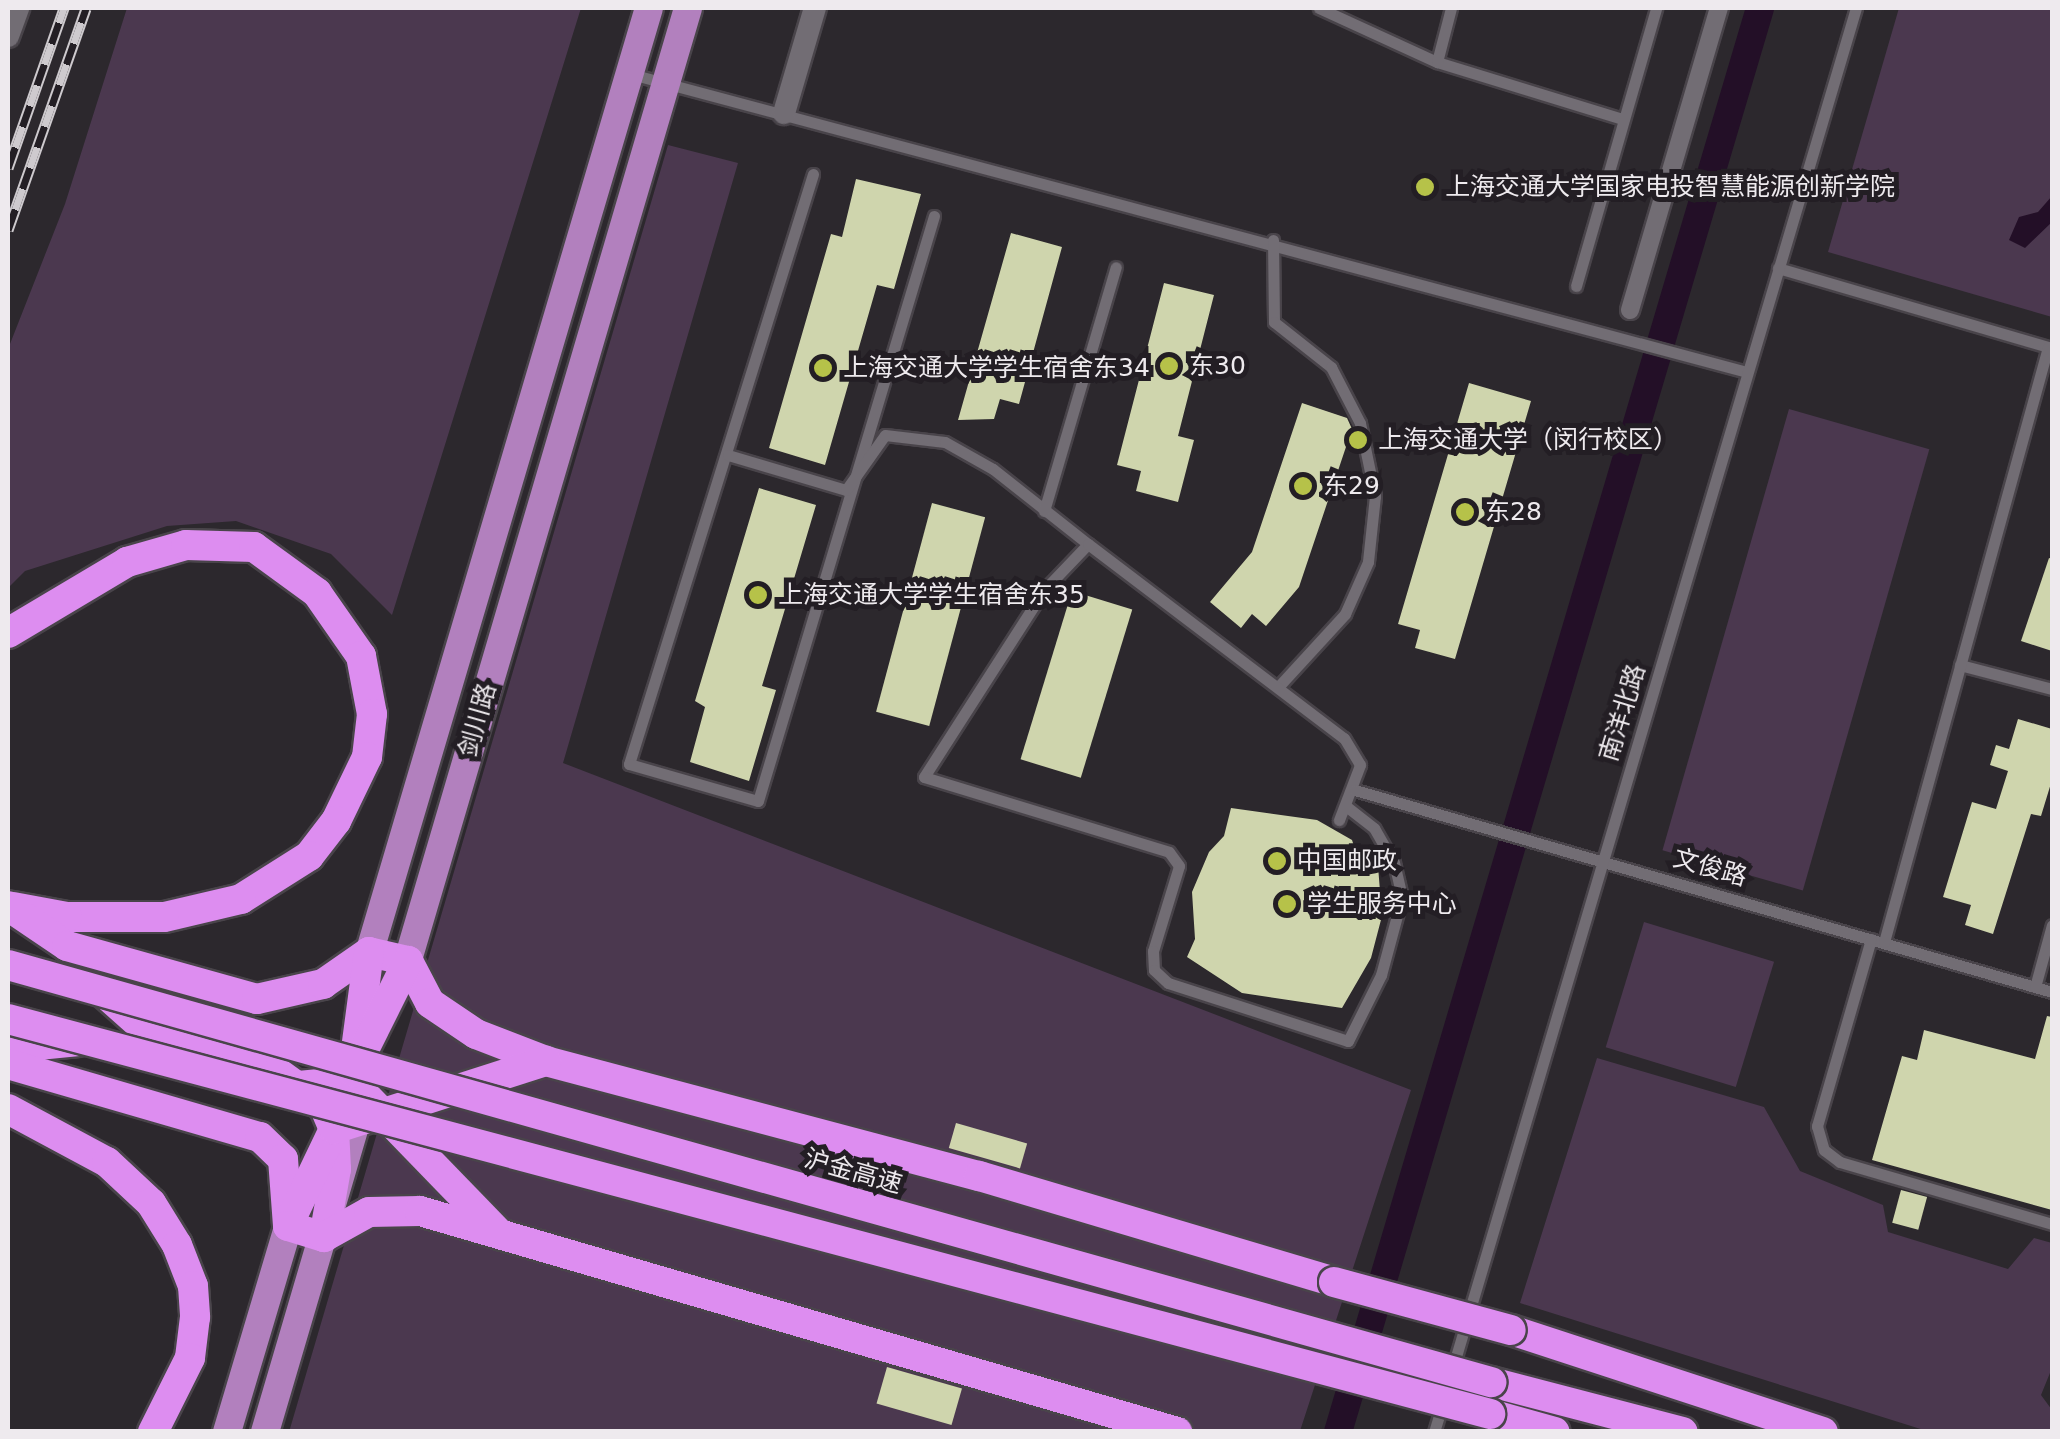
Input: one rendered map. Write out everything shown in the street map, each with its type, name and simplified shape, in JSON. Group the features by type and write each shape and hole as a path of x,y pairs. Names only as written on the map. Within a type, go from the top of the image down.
{"highway":[{"path":"8,632 127,562 186,545 254,547 317,593 361,656 372,714 367,757 336,821 309,856 241,899 164,917 66,917 8,906"},
{"path":"8,906 67,946 257,999 323,984 369,952 408,961 430,1003 476,1034 546,1061 979,1176 1334,1282 1511,1330 1822,1432"},
{"path":"67,946 88,978 144,1028 344,1100 496,1230"},
{"path":"324,1237 369,952"},
{"path":"288,1226 408,961"},
{"name":"沪金高速","path":"8,964 1491,1382 1683,1432"},
{"path":"8,1018 1555,1432"},
{"path":"8,1048 94,1040 272,1089 344,1100 546,1061"},
{"path":"8,1064 260,1137 283,1159 288,1226"},
{"path":"8,1110 107,1162 151,1203 193,1286 195,1317 190,1358 153,1432"},
{"path":"288,1226 324,1237 369,1212 420,1211 496,1230 1177,1432"}],"main road":[{"name":"剑川路","path":"369,952 649,8"},
{"name":"剑川路","path":"408,961 688,8"},
{"path":"227,1432 288,1226"},
{"path":"265,1432 324,1237"}],"street":[{"path":"8,36 18,8"},
{"path":"784,114 815,8"},
{"path":"1630,310 1719,8"}],"lane":[{"path":"1319,8 1437,62 1622,118"},
{"path":"1437,62 1451,8"},
{"path":"1576,286 1656,8"},
{"name":"南洋北路","path":"1434,1432 1856,8"},
{"path":"630,73 1273,240 1747,372"},
{"path":"812,174 728,455 629,764 758,800 846,490 934,216"},
{"path":"1273,240 1274,322 1331,367 1360,423 1376,496 1368,562 1345,614 1278,686"},
{"path":"1044,511 1116,267"},
{"path":"1778,268 2050,348 1878,941 1817,1126 1824,1150 1840,1162 2052,1224"},
{"path":"846,490 885,435 944,442 974,456 1344,738 1360,766 1355,790 1339,820"},
{"path":"728,455 846,490"},
{"path":"1088,544 1044,590 924,777 1169,852 1179,866 1153,951 1154,970 1200,998 1348,1041 1382,975 1402,897 1394,863 1374,828 1346,806"},
{"path":"1960,664 2052,690"},
{"name":"文俊路","path":"1355,790 2052,992"},
{"path":"2035,987 2052,925"}],"shaded area":[{"path":"127,8 581,8 392,615 331,554 236,521 167,526 25,571 8,588 8,349 65,204"},
{"path":"1899,8 2052,8 2052,317 1828,252"},
{"path":"668,145 738,163 563,763 1411,1090 1300,1431 289,1432"},
{"path":"2052,196 2052,222 2025,248 2009,240 2019,217 2038,212"},
{"path":"1789,409 1929,449 1803,890 1662,850"},
{"path":"1644,922 1774,962 1736,1087 1606,1047"},
{"path":"1597,1058 1764,1107 1800,1171 1883,1205 1888,1232 2008,1269 2034,1238 2052,1243 2052,1368 2041,1395 2052,1410 2052,1431 1927,1431 1520,1303"}],"building":[{"name":"上海交通大学学生宿舍东34","path":"856,179 921,194 894,289 877,285 825,465 769,448 831,234 842,237"},
{"path":"1011,233 1062,247 1019,404 1000,399 994,419 958,420"},
{"name":"东30","path":"1164,283 1214,295 1178,436 1194,440 1178,502 1136,491 1141,471 1117,465"},
{"name":"东28","path":"1469,383 1531,401 1455,659 1415,648 1420,630 1398,624"},
{"name":"东29","path":"1302,403 1347,418 1352,429 1299,587 1266,626 1252,614 1241,628 1210,602 1252,552"},
{"name":"上海交通大学学生宿舍东35","path":"759,488 816,505 762,686 776,690 749,781 690,762 705,707 695,701"},
{"path":"932,503 985,517 929,726 876,712"},
{"path":"2049,558 2052,559 2052,651 2021,641"},
{"path":"1072,591 1132,609 1081,778 1021,759"},
{"path":"2018,719 2052,729 2052,780 2041,816 2031,814 1993,934 1965,925 1971,905 1943,897 1972,802 1996,809 2008,771 1990,765 1996,745 2009,749"},
{"name":"学生服务中心","path":"1231,808 1317,820 1352,840 1358,858 1378,866 1382,916 1371,958 1342,1008 1242,993 1187,957 1195,939 1192,892 1209,852 1224,836"},
{"path":"2047,1016 2052,1017 2052,1210 1872,1160 1902,1056 1917,1060 1924,1030 2035,1059"},
{"path":"956,1123 1027,1143 1020,1168 949,1148"},
{"path":"1901,1190 1927,1197 1918,1230 1892,1223"},
{"path":"887,1367 962,1388 952,1425 877,1404"}],"waterway":[{"path":"1338,1432 1760,8"}],"railway":[{"path":"8,168 64,8"},
{"path":"8,230 86,8"}],"place":[{"name":"上海交通大学国家电投智慧能源创新学院","path":"1425,187"},
{"name":"东30","path":"1169,366"},
{"name":"上海交通大学学生宿舍东34","path":"823,368"},
{"name":"上海交通大学（闵行校区）","path":"1358,440"},
{"name":"东29","path":"1303,486"},
{"name":"东28","path":"1465,512"},
{"name":"上海交通大学学生宿舍东35","path":"758,595"},
{"name":"中国邮政","path":"1277,861"},
{"name":"学生服务中心","path":"1287,904"}]}
